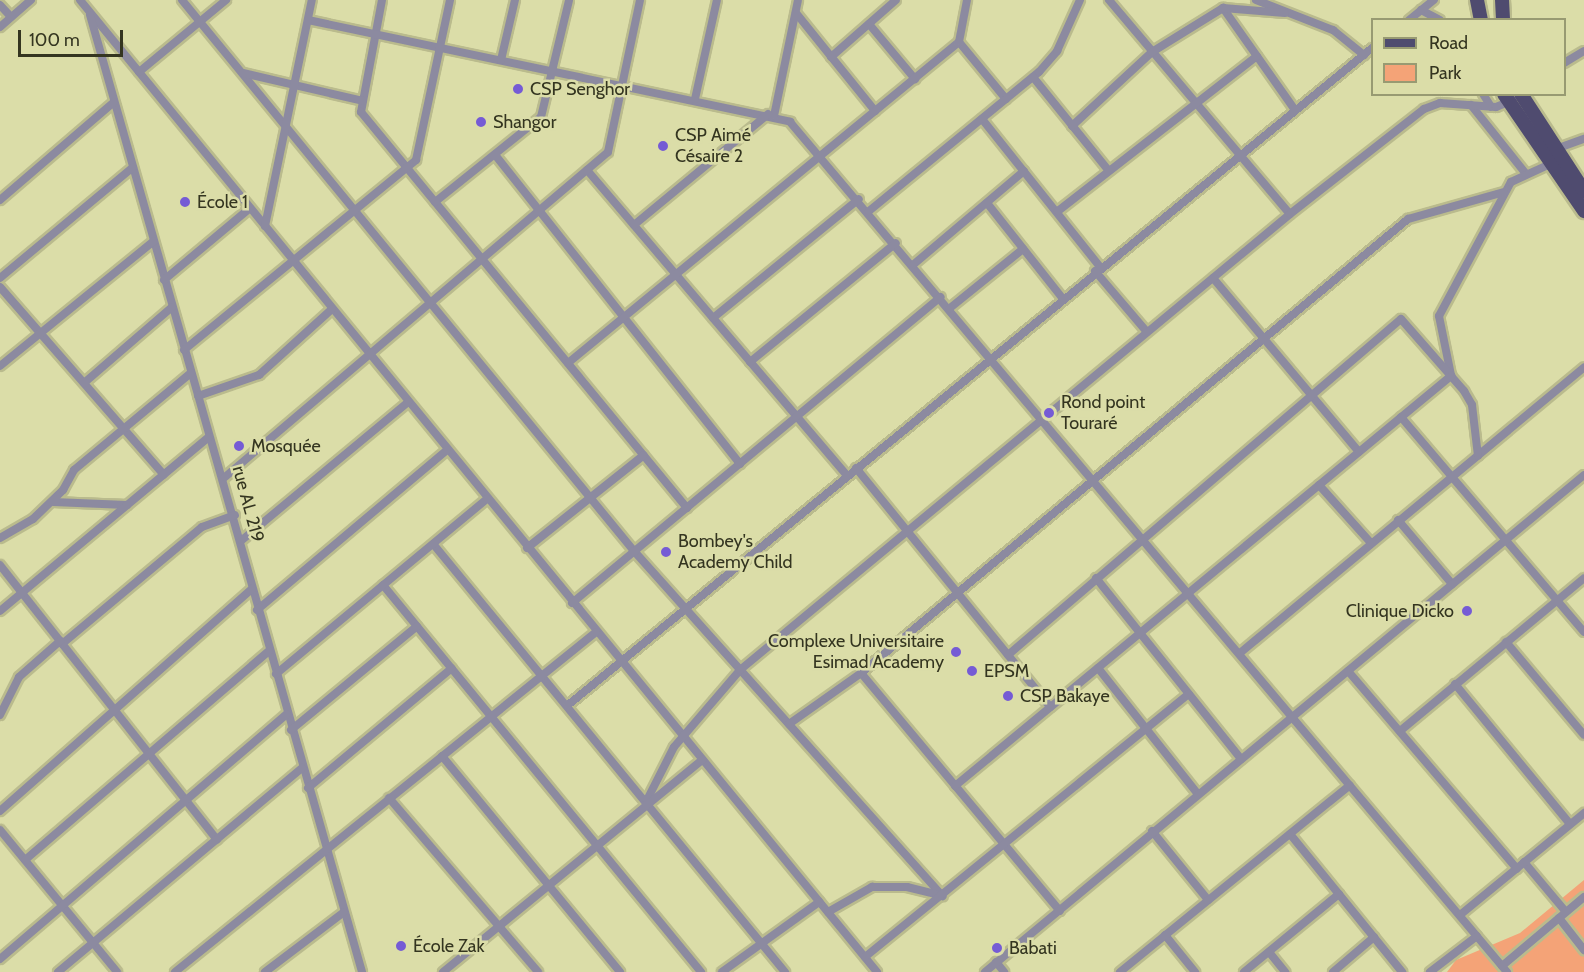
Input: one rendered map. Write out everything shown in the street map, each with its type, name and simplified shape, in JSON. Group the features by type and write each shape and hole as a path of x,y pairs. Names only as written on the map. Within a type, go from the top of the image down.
{"main road":[{"path":"1477,0 1481,18"},
{"path":"1502,0 1503,18"},
{"path":"1522,96 1552,150 1584,191"},
{"path":"1506,99 1548,165 1584,211"}],"street":[{"path":"0,27 31,0"},
{"path":"80,0 620,662 877,972"},
{"path":"182,0 634,551 943,896"},
{"path":"139,72 226,0"},
{"path":"264,226 284,123 312,0"},
{"path":"382,0 361,112 687,507"},
{"path":"184,350 416,160 450,0"},
{"path":"501,60 515,0"},
{"path":"435,202 496,156 540,117 555,71 569,0"},
{"path":"225,477 608,152 640,0"},
{"path":"696,99 717,0"},
{"path":"634,225 771,115 798,0"},
{"path":"831,57 896,0"},
{"path":"568,363 959,42 967,0"},
{"path":"869,211 1033,77 1057,51 1080,0"},
{"path":"1110,0 1193,103 1290,214"},
{"path":"1256,0 1333,30 1364,55"},
{"path":"1411,18 1434,0"},
{"path":"0,5 11,17"},
{"path":"1072,126 1152,52 1223,8 1285,13"},
{"path":"1223,8 1295,110"},
{"path":"1421,10 1436,18"},
{"name":"rue AL 219","path":"89,11 209,437 225,477 257,610 362,972"},
{"path":"796,14 875,111"},
{"path":"308,21 696,99 771,115 790,122 822,155 914,264 1504,969 1584,897"},
{"path":"869,24 915,79"},
{"path":"959,42 1006,99"},
{"path":"568,705 1098,269 1371,49"},
{"path":"1566,62 1584,51"},
{"path":"1058,211 1193,103 1257,56"},
{"path":"243,73 363,101"},
{"path":"1033,77 1108,170"},
{"path":"1484,96 1491,107"},
{"path":"646,800 682,736 740,670 1290,214 1424,109 1440,103 1491,107 1506,99"},
{"path":"0,200 114,102"},
{"path":"1471,105 1526,174"},
{"path":"982,119 1058,211 1098,269 1147,332"},
{"path":"1552,150 1584,139"},
{"path":"496,156 740,464"},
{"path":"1451,376 1439,316 1504,192 1526,174 1548,165"},
{"path":"0,278 133,167"},
{"path":"586,170 847,475"},
{"path":"914,264 1024,171"},
{"path":"789,724 861,673 958,594 1408,219 1504,192"},
{"path":"713,318 859,199"},
{"path":"987,203 1063,299"},
{"path":"164,280 250,208"},
{"path":"0,366 153,241"},
{"path":"750,362 896,243"},
{"path":"951,308 1023,249"},
{"path":"1213,278 1359,452"},
{"path":"0,286 164,475"},
{"path":"572,603 941,297"},
{"path":"84,383 172,307"},
{"path":"198,396 260,375 332,309"},
{"path":"1008,655 1401,320 1451,376 1472,405 1478,456"},
{"path":"1240,653 1584,367"},
{"path":"0,538 53,502 74,470 122,427 191,374"},
{"path":"955,786 1451,376"},
{"path":"242,540 408,402"},
{"path":"1401,417 1584,632"},
{"path":"0,611 209,437"},
{"path":"257,610 447,450"},
{"path":"527,548 644,455"},
{"path":"856,468 1050,707"},
{"path":"985,972 1152,831 1584,475"},
{"path":"1319,485 1371,543"},
{"path":"276,674 487,499"},
{"path":"53,502 127,505"},
{"path":"0,715 19,677 202,527 234,515"},
{"path":"1398,520 1452,584"},
{"path":"434,545 568,705 785,972"},
{"path":"0,565 217,840"},
{"path":"1096,578 1241,759"},
{"path":"1400,731 1584,579"},
{"path":"383,585 701,972"},
{"path":"0,811 252,590"},
{"path":"291,730 417,626"},
{"path":"175,972 596,632"},
{"path":"1506,642 1584,735"},
{"path":"25,860 269,651"},
{"path":"308,788 452,668"},
{"path":"1098,668 1198,794"},
{"path":"1348,671 1516,869"},
{"path":"861,673 1060,910"},
{"path":"1455,684 1570,824"},
{"path":"865,957 1190,694"},
{"path":"0,959 287,714"},
{"path":"442,756 620,972"},
{"path":"443,972 646,800 702,760"},
{"path":"58,972 302,768"},
{"path":"1120,972 1350,785"},
{"path":"389,798 499,925 533,970"},
{"path":"1460,915 1584,813"},
{"path":"0,830 117,972"},
{"path":"1152,831 1208,900"},
{"path":"1290,834 1402,972"},
{"path":"1524,862 1566,912"},
{"path":"828,912 872,886 907,887 943,896"},
{"path":"1244,972 1339,894"},
{"path":"722,972 760,941 819,902"},
{"path":"265,972 344,912"},
{"path":"1559,918 1584,950"},
{"path":"1165,935 1195,972"},
{"path":"1430,972 1477,936"},
{"path":"1333,972 1374,937"},
{"path":"1269,952 1285,972"},
{"path":"996,962 1004,972"}],"green space":[{"path":"1584,880 1584,972 1447,972 1456,960 1520,933"}],"place":[{"name":"CSP Senghor","path":"518,89"},
{"name":"Shangor","path":"481,122"},
{"name":"CSP Aimé Césaire 2","path":"663,146"},
{"name":"École 1","path":"185,202"},
{"name":"Rond point Touraré","path":"1049,413"},
{"name":"Mosquée","path":"239,446"},
{"name":"Bombey's Academy Child","path":"666,552"},
{"name":"Clinique Dicko","path":"1467,611"},
{"name":"Complexe Universitaire Esimad Academy","path":"956,652"},
{"name":"EPSM","path":"972,671"},
{"name":"CSP Bakaye","path":"1008,696"},
{"name":"École Zak","path":"401,946"},
{"name":"Babati","path":"997,948"}]}
